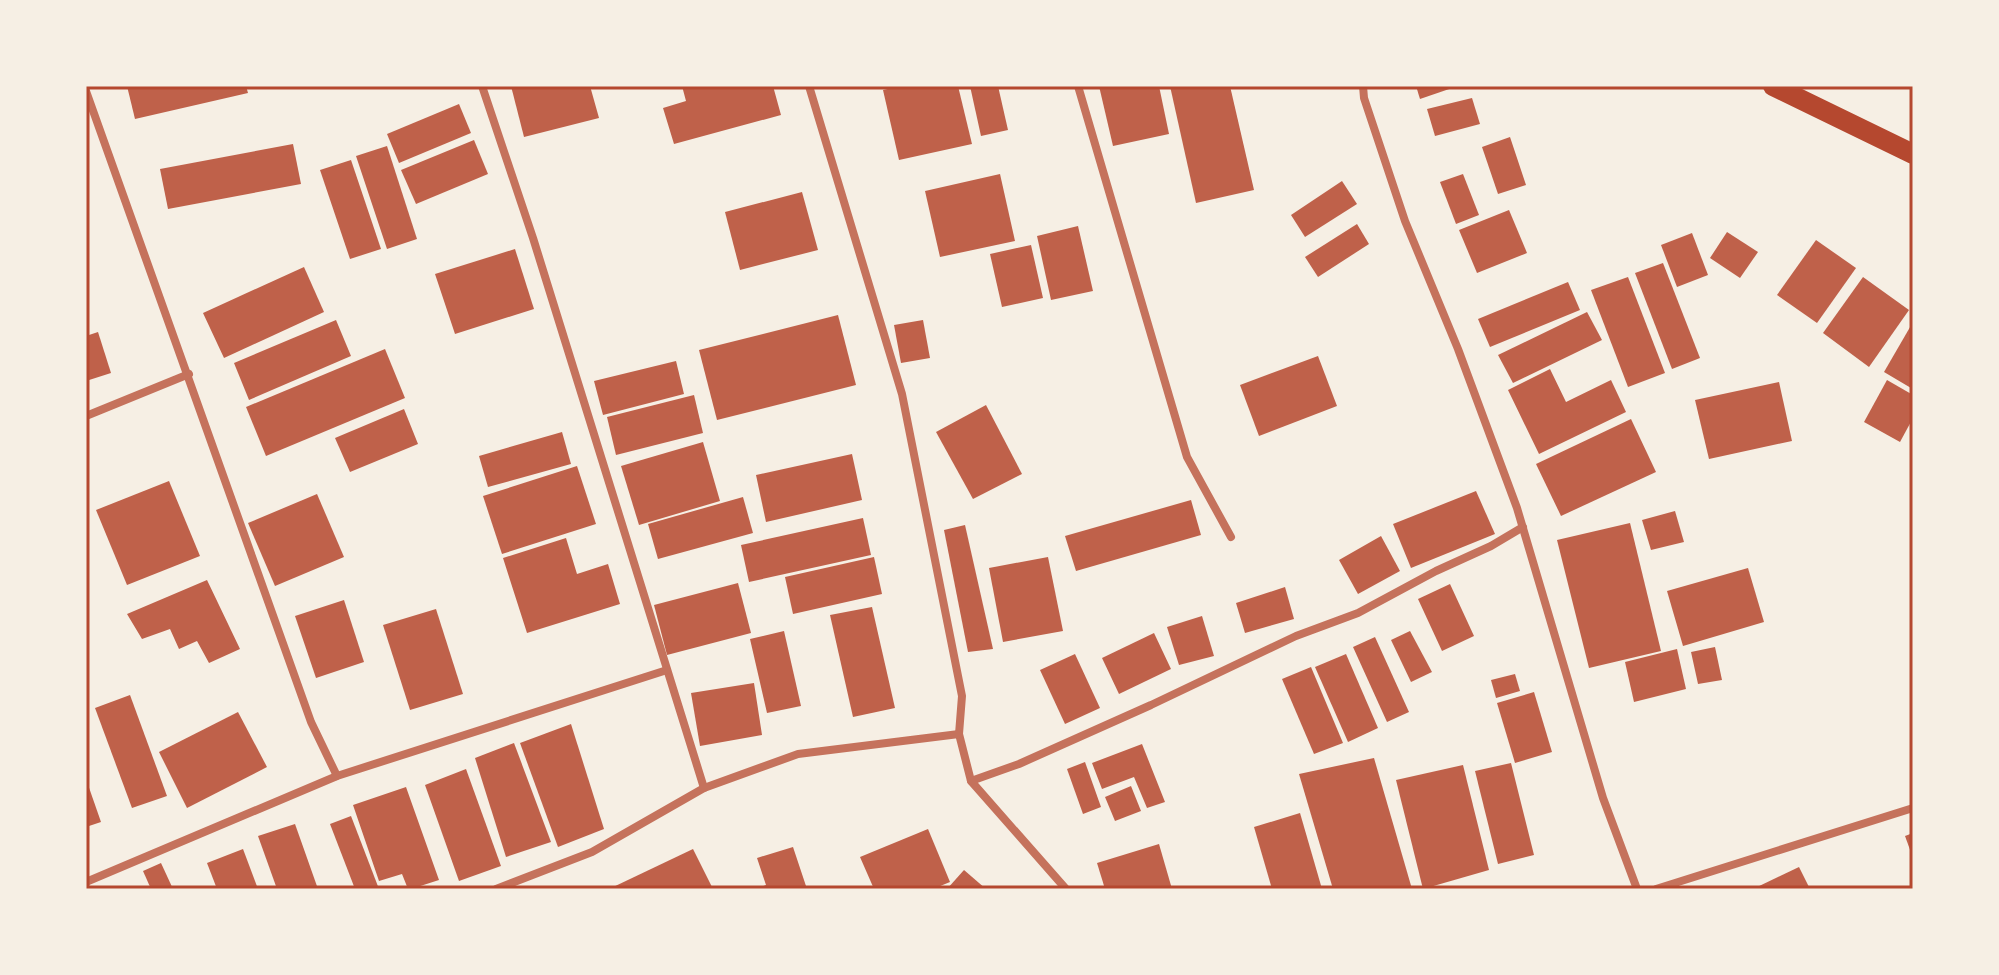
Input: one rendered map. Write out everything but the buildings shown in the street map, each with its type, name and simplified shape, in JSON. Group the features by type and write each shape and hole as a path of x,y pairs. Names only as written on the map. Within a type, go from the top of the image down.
{"main road":[{"path":"1773,86 1913,154"}],"street":[{"path":"482,86 533,238 704,788"},
{"path":"809,86 902,394 962,696 959,734 971,781 1066,889"},
{"path":"1078,86 1187,457 1231,537"},
{"path":"1363,86 1364,98 1405,221 1458,349 1523,527 1603,798 1637,889"},
{"path":"86,91 311,722 337,776"},
{"path":"86,416 189,374"},
{"path":"971,781 1019,764 1296,636 1358,613 1523,527"},
{"path":"86,882 337,776 667,670"},
{"path":"496,889 592,852 704,788 798,754 959,734"},
{"path":"1656,889 1913,808"}]}
